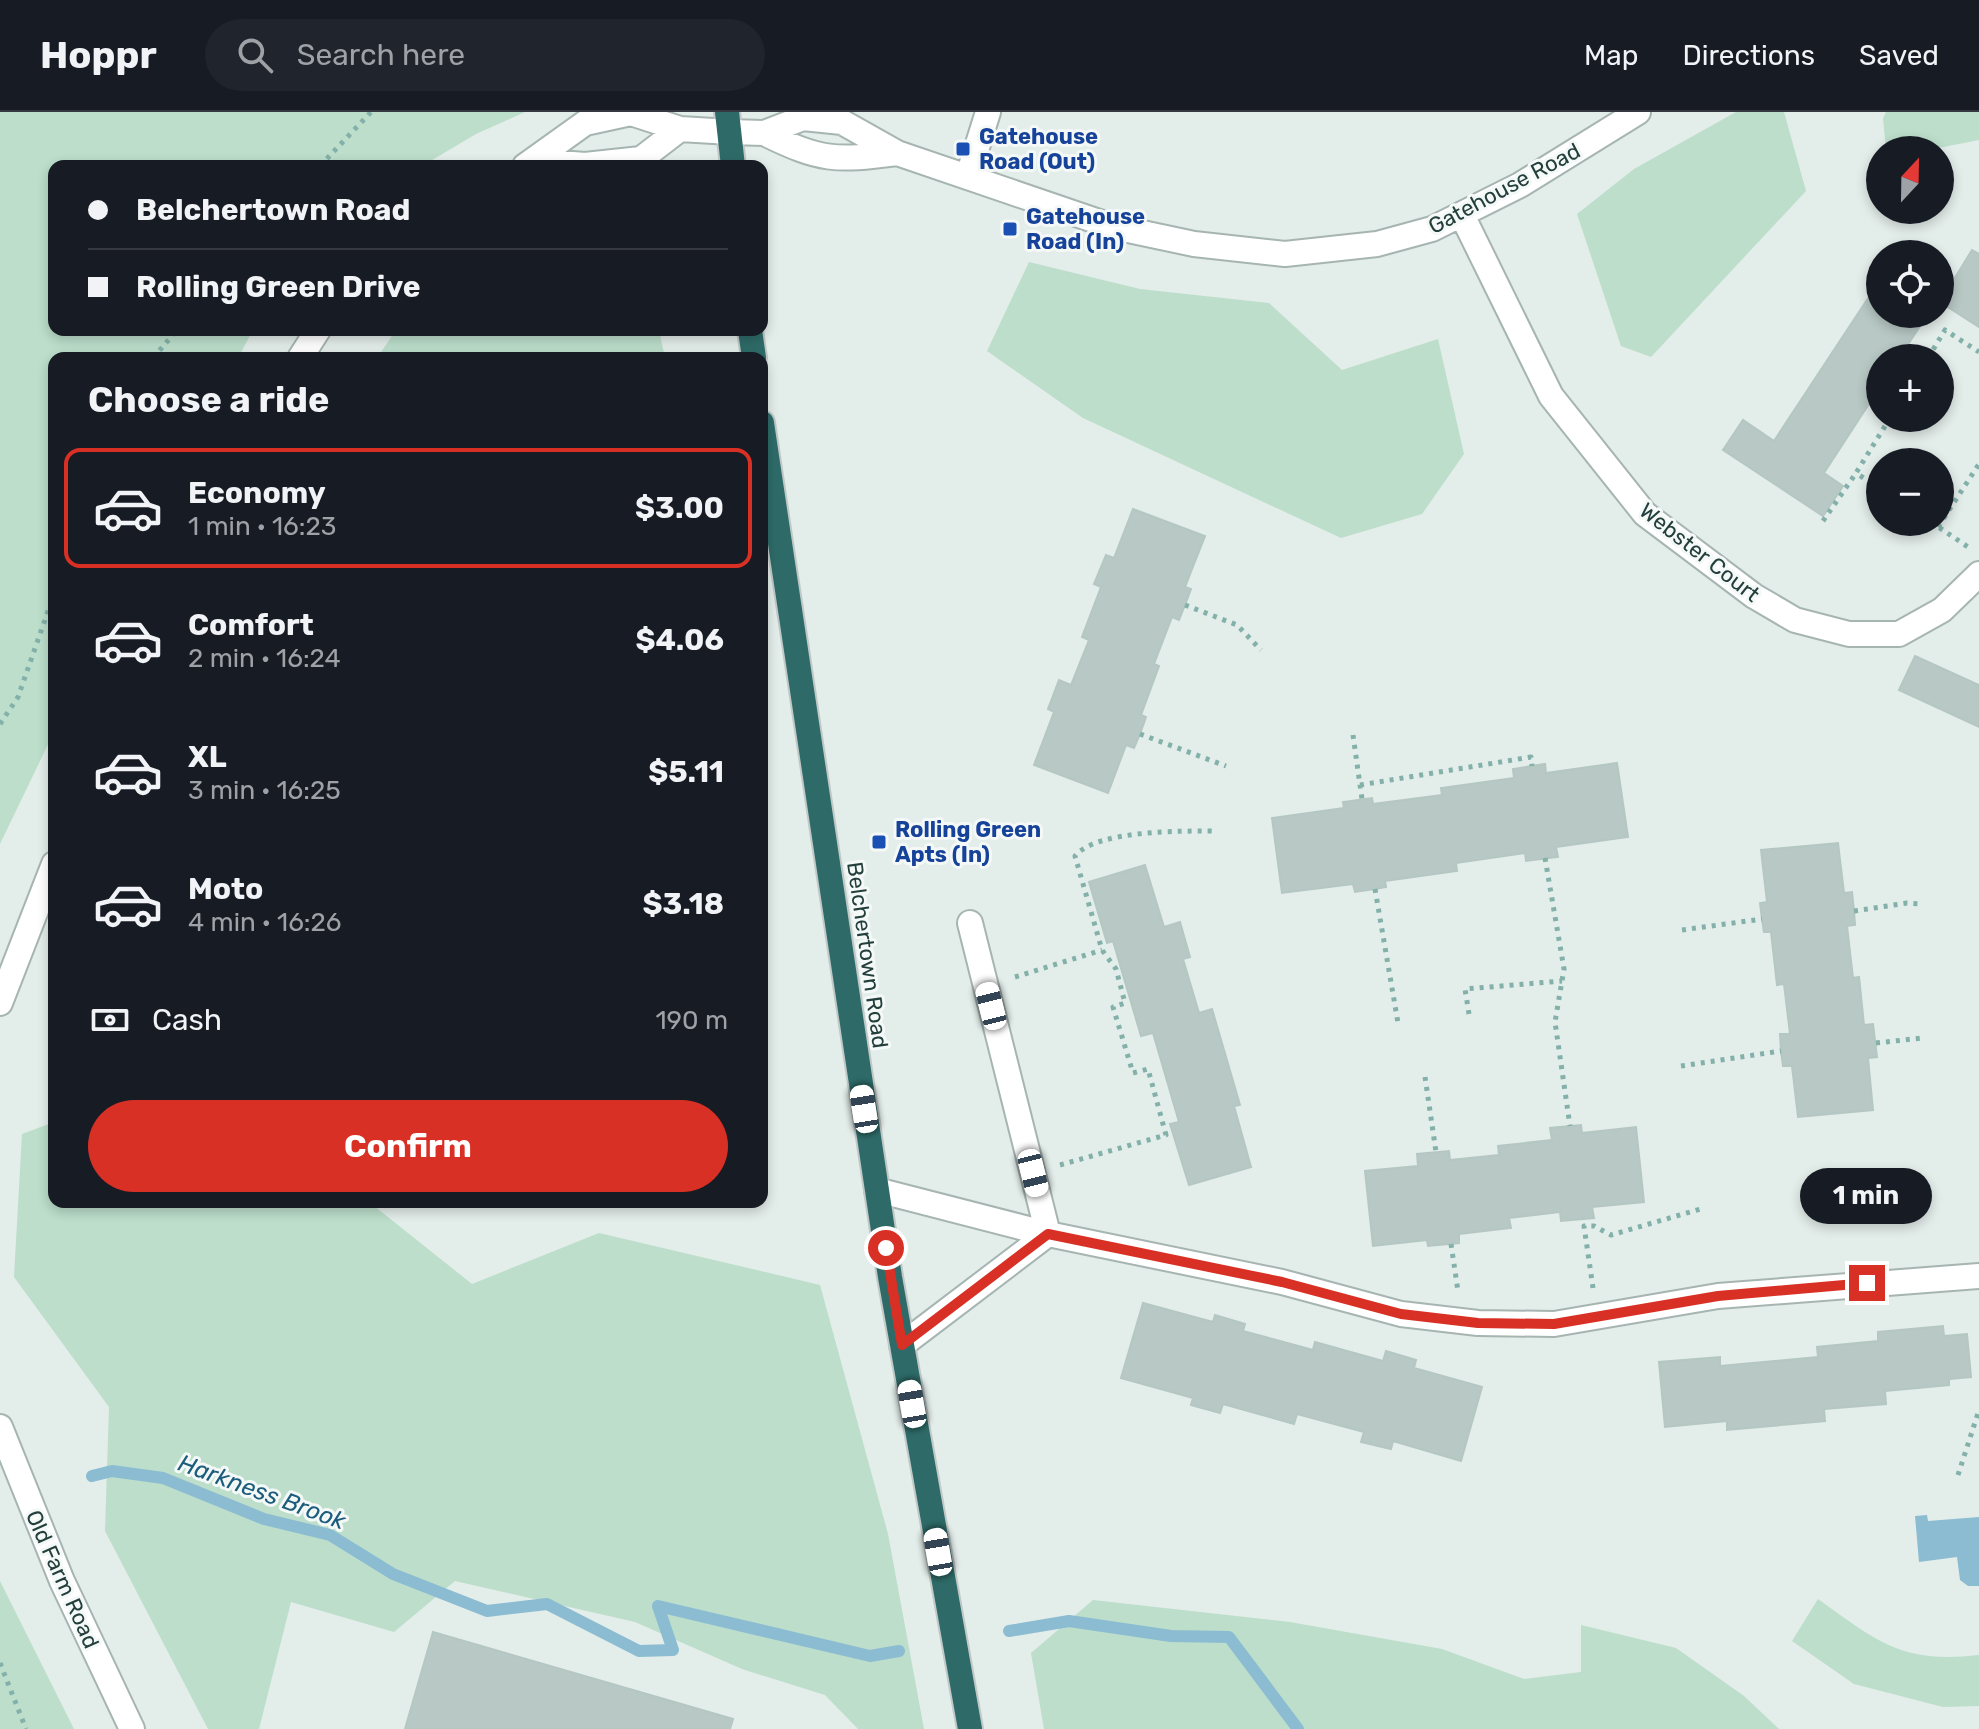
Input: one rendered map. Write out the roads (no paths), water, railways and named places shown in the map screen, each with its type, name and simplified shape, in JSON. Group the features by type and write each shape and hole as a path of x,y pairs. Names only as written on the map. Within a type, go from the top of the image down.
{"highway":[{"path":"728,122 732,160"},
{"name":"Belchertown Road","path":"768,463 877,1190 970,1729"}],"street":[{"path":"968,176 988,112"},
{"path":"534,160 585,123 631,113 680,129 728,122 764,133"},
{"name":"Gatehouse Road","path":"764,133 803,118 842,122 897,153 1114,227 1194,244 1285,254 1377,244 1432,229 1520,185 1635,113"},
{"path":"632,160 641,159 680,129"},
{"name":"Gatehouse Road","path":"764,133 808,155 840,160 897,153"},
{"name":"Webster Court","path":"1462,215 1551,396 1645,514 1754,596 1795,620 1849,634 1899,634 1942,610 1979,574"},
{"path":"0,1003 48,879"},
{"path":"970,923 1048,1234"},
{"path":"877,1190 1048,1234 1282,1282 1401,1314 1462,1321 1554,1324 1718,1296 1979,1276"},
{"path":"902,1345 1048,1234"},
{"name":"Old Farm Road","path":"0,1427 62,1581 132,1729"}],"water":[{"path":"1927,1515 1928,1521 1979,1517 1979,1586 1968,1586 1960,1580 1957,1557 1919,1562 1915,1516"}],"waterway":[{"name":"Harkness Brook","path":"92,1476 112,1471 163,1478 264,1519 330,1535 393,1574 487,1611 547,1604 639,1651 673,1650 658,1606 870,1656 899,1651"},
{"name":"Harkness Brook","path":"1009,1631 1069,1621 1171,1636 1229,1637 1298,1729"}],"place":[{"name":"Gatehouse Road (Out)","path":"963,149"},
{"name":"Gatehouse Road (In)","path":"1010,229"},
{"name":"Rolling Green Apts (In)","path":"879,842"}]}
